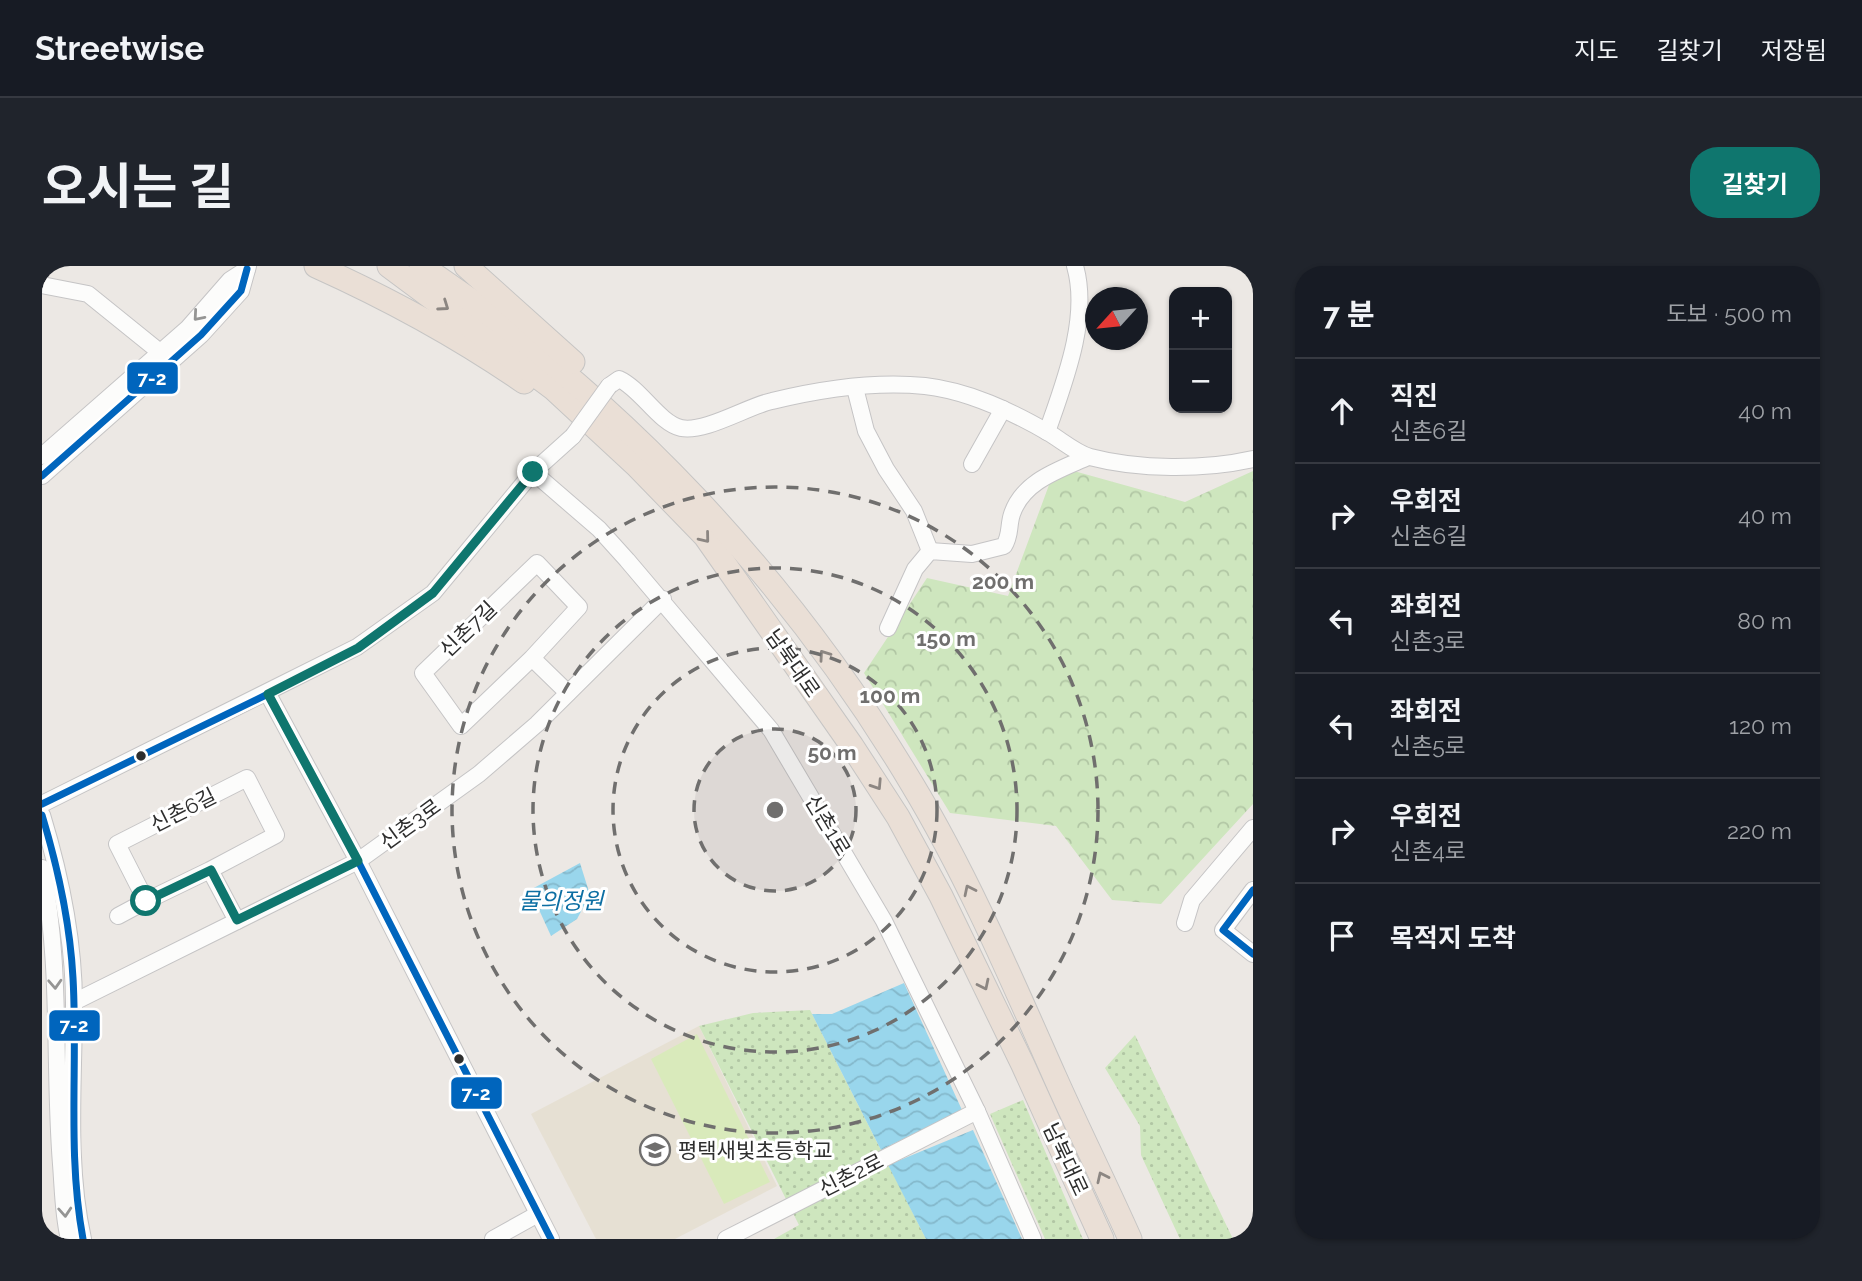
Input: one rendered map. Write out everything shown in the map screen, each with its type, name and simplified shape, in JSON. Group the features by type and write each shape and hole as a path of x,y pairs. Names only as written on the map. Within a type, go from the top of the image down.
{"highway":[{"path":"316,266 382,298 513,374 552,402 652,492 670,500"},
{"name":"남북대로","path":"389,266 554,389 705,536 852,746 898,817 941,896 1017,1053 1102,1239"},
{"name":"남북대로","path":"421,266 486,312 604,406 734,541 794,611 912,784 994,941 1130,1239"},
{"path":"466,266 633,418 668,472"}],"street":[{"path":"1047,432 1076,331 1079,278 1075,266"},
{"path":"42,476 164,356 230,280 247,267"},
{"path":"42,285 88,295 164,356"},
{"path":"42,456 164,356"},
{"path":"42,804 358,648 433,593 533,472 573,436 609,386 619,379 629,383 668,420 681,428 704,425 770,401 841,387 925,387 986,401 1047,432 1088,457 1149,465 1215,467 1253,459"},
{"path":"855,388 866,431 886,469 914,510 930,551"},
{"path":"972,464 1003,409"},
{"path":"930,551 972,554 1004,546 1009,538 1012,515 1023,495 1038,481 1088,457"},
{"name":"신촌1로","path":"533,472 599,529 663,598 771,730 884,921 977,1111 1033,1239"},
{"path":"888,628 915,569 930,551"},
{"name":"신촌7길","path":"541,558 579,607 532,658 455,731 417,677 541,558"},
{"path":"579,607 591,595"},
{"name":"신촌3로","path":"74,1002 358,861 479,774 568,693 663,598"},
{"path":"532,658 568,693"},
{"path":"268,694 358,861 551,1239"},
{"name":"신촌6길","path":"102,853 253,774 283,832 118,916"},
{"path":"42,815 65,896 74,1002 70,1084 82,1239"},
{"path":"1185,923 1192,900 1253,828"},
{"path":"117,844 146,901"},
{"path":"42,868 51,910 50,1034 69,1239"},
{"path":"211,870 237,920"},
{"path":"1253,890 1223,930 1253,954"},
{"name":"신촌2로","path":"726,1239 977,1111"},
{"path":"493,1239 538,1214"}],"shaded area":[{"name":"평택새빛초등학교","path":"699,1026 777,1186 675,1239 596,1239 531,1114"}],"green space":[{"path":"1056,466 1185,502 1253,471 1253,804 1161,904 1112,900 1056,826 950,813 864,673 927,578 1008,596"},
{"path":"810,1010 926,1239 774,1239 799,1225 699,1026 753,1013"},
{"path":"697,1034 770,1182 724,1204 651,1059"},
{"path":"1135,1035 1233,1239 1180,1239 1141,1155 1140,1126 1105,1068"},
{"path":"1023,1100 1083,1239 1045,1239 990,1114"}],"water":[{"name":"물의정원","path":"580,863 590,895 577,919 551,936 530,890"},
{"path":"904,983 962,1110 881,1150 812,1014 832,1014"},
{"path":"973,1130 1022,1239 926,1239 888,1165"}],"transit line":[{"name":"7-2","path":"42,476 201,335 241,291 247,269"},
{"name":"7-2","path":"42,804 268,694 358,861 551,1239"},
{"name":"7-2","path":"42,815 69,936 74,1011 75,1174 83,1239"},
{"name":"7-2","path":"1253,890 1223,930 1253,954"}],"place":[{"name":"평택새빛초등학교","path":"655,1150"}],"route":[{"path":"146,901 211,870 237,920 358,861 268,694 358,648 433,593 533,472"}]}
